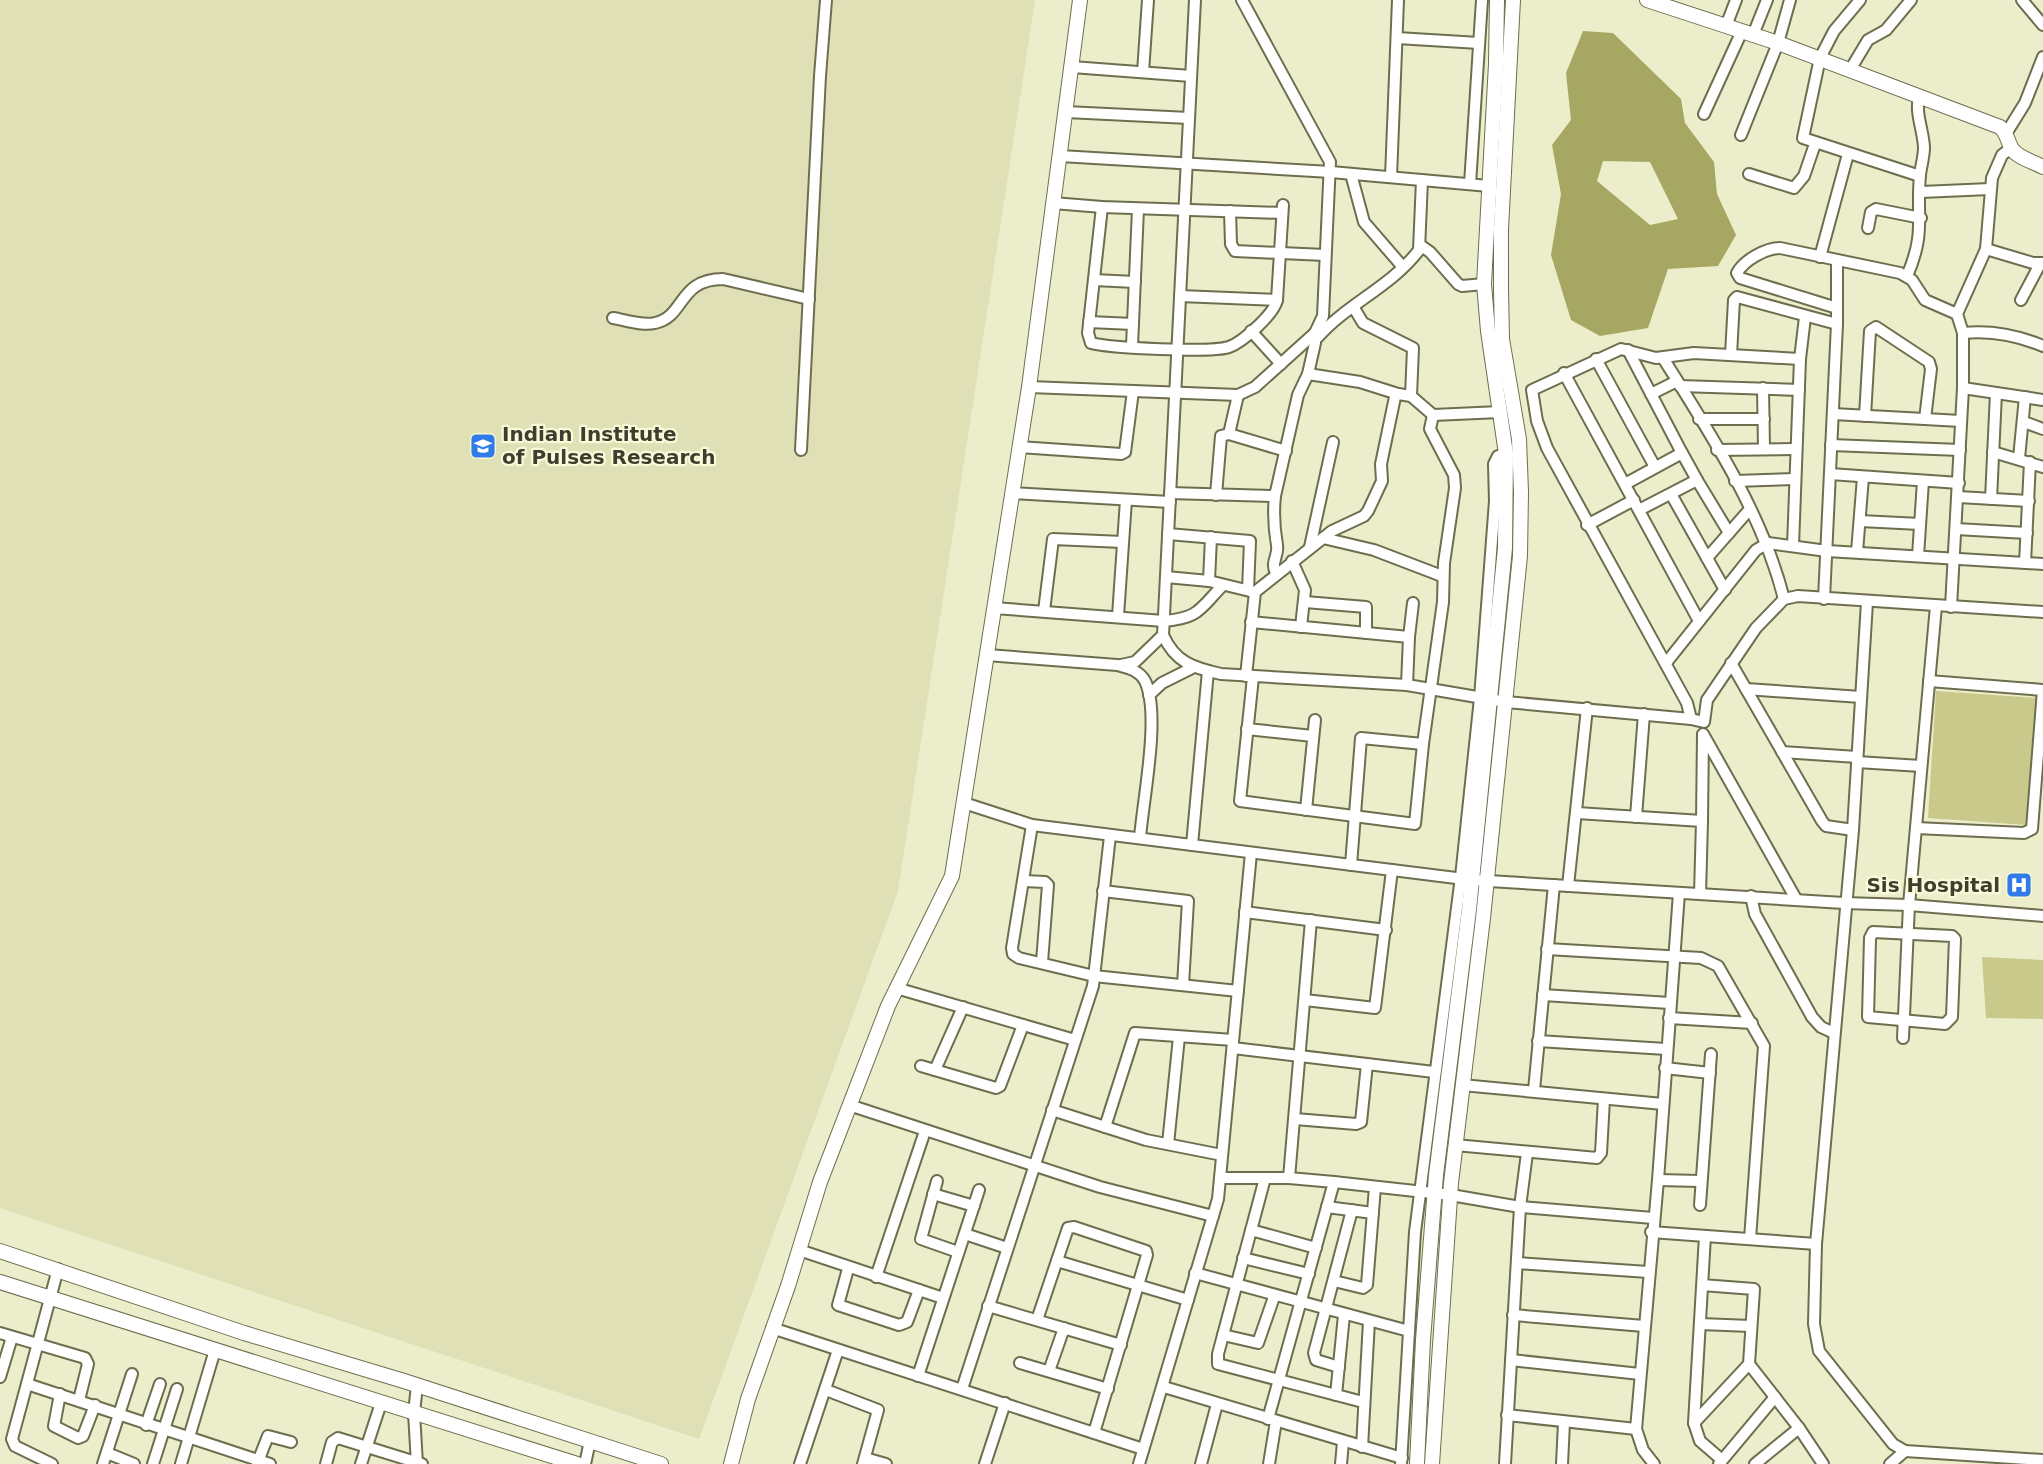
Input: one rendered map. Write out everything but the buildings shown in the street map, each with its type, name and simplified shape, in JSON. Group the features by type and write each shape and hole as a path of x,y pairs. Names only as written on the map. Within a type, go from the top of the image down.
{"street":[{"path":"801,450 826,0"},
{"path":"731,1464 748,1399 820,1182 897,988 952,876 1029,387 1080,0"},
{"path":"1143,72 1148,0"},
{"path":"1195,0 1163,635 1179,660 1192,668 1249,677 1407,685 1506,702 1691,719 1703,728 1796,899"},
{"path":"1242,0 1328,157 1331,172 1323,316 1308,374 1298,394 1275,496 1273,523 1277,547 1273,565 1276,573"},
{"path":"1391,177 1398,0"},
{"path":"1470,184 1482,0"},
{"path":"1417,1464 1423,1340 1435,1194 1485,698 1505,548 1506,454 1488,331 1484,285 1497,0"},
{"path":"1432,1464 1450,1195 1487,881 1520,556 1521,492 1513,398 1502,339 1501,276 1513,0"},
{"path":"1647,0 1675,4 1726,26 1820,58 2000,127 2007,132 2011,148 2016,154 2043,167"},
{"path":"1726,26 1736,0"},
{"path":"1704,114 1767,0"},
{"path":"1741,135 1778,43 1790,0"},
{"path":"1860,0 1834,31 1820,58 1803,134 1805,141 1920,176"},
{"path":"1850,70 1868,40 1890,26 1911,0"},
{"path":"2022,0 2043,25"},
{"path":"1397,38 1479,43"},
{"path":"2007,132 2040,77 2043,58"},
{"path":"1072,67 1191,76"},
{"path":"1906,276 1918,245 1921,218 1920,176 1924,146 1918,114 1919,96"},
{"path":"1066,112 1189,118"},
{"path":"1749,174 1788,188 1798,186 1815,144"},
{"path":"1951,607 1963,388 1963,333 1958,314 1986,249 1990,189 1998,161 2011,148"},
{"path":"1821,257 1848,154"},
{"path":"1060,156 1331,172 1489,186"},
{"path":"1351,174 1364,222 1402,266"},
{"path":"1029,387 1238,396 1255,387 1331,323 1354,308 1416,253 1420,245 1422,180"},
{"path":"1921,192 1990,189"},
{"path":"1053,203 1138,209 1230,211 1283,209 1277,300 1274,310 1251,331 1227,348 1178,350 1091,343 1088,333 1102,207"},
{"path":"1132,346 1138,209"},
{"path":"1868,228 1872,212 1876,209 1921,218"},
{"path":"1230,211 1232,249 1280,254 1325,255"},
{"path":"1420,245 1430,252 1458,284 1462,286 1484,285"},
{"path":"1837,308 1738,276 1744,264 1775,248 1906,276 1925,300 1958,314"},
{"path":"1986,249 2041,264 2021,300"},
{"path":"1824,599 1837,324 1837,261"},
{"path":"613,318 650,324 661,321 694,286 710,279 723,279 809,299"},
{"path":"1094,280 1135,282"},
{"path":"1180,296 1277,300"},
{"path":"1731,355 1735,298 1837,324"},
{"path":"1354,308 1363,323 1413,348 1411,396"},
{"path":"1793,546 1798,390 1805,317"},
{"path":"1089,322 1133,324"},
{"path":"1865,416 1870,331 1876,327 1929,362 1931,369 1925,419"},
{"path":"1251,331 1281,364"},
{"path":"1963,333 1999,333 2043,346"},
{"path":"1513,398 1615,350 1628,350 1663,358 1694,353 1800,359"},
{"path":"1628,350 1682,453 1729,533"},
{"path":"1663,358 1735,481 1768,543 1784,599"},
{"path":"1596,359 1655,468"},
{"path":"1564,373 1700,621"},
{"path":"1308,374 1360,382 1411,396 1433,415 1500,412"},
{"path":"1651,394 1678,383 1798,390"},
{"path":"1763,388 1764,449"},
{"path":"1963,388 2043,400"},
{"path":"1533,390 1542,436 1587,525 1666,663 1687,703 1691,719"},
{"path":"1019,447 1121,454 1125,452 1133,392"},
{"path":"1991,499 1996,393"},
{"path":"1166,577 1209,581 1251,591 1338,527 1364,516 1382,481 1381,464 1393,401 1398,394"},
{"path":"1229,434 1238,396"},
{"path":"2025,397 2024,460 2028,501 2025,563"},
{"path":"1833,414 1961,421"},
{"path":"1168,534 1250,541 1251,622 1247,729 1240,801 1415,824 1423,744 1443,602 1442,576 1455,488 1454,475 1430,429 1433,415"},
{"path":"1699,419 1764,419"},
{"path":"2024,422 2043,429"},
{"path":"1216,495 1221,436 1229,434 1286,451"},
{"path":"1310,547 1333,442"},
{"path":"1831,445 1960,450"},
{"path":"1717,450 1795,449"},
{"path":"1993,452 2043,467"},
{"path":"1624,484 1682,453"},
{"path":"1830,474 1959,483"},
{"path":"1857,552 1863,477"},
{"path":"1735,481 1795,479"},
{"path":"1587,525 1671,494 1697,480"},
{"path":"1918,556 1923,481"},
{"path":"1012,493 1126,500 1216,495 1275,496"},
{"path":"1671,494 1725,590"},
{"path":"1958,497 2028,501"},
{"path":"1118,616 1126,500"},
{"path":"1707,558 1750,509"},
{"path":"1860,521 1920,524"},
{"path":"1956,529 2027,533"},
{"path":"1209,581 1212,537"},
{"path":"1323,538 1374,550 1442,576"},
{"path":"1044,611 1053,539 1123,542"},
{"path":"1666,663 1756,550 1768,543 1827,550 2043,564"},
{"path":"1292,561 1304,583 1305,602 1301,627"},
{"path":"994,608 1164,621 1189,618 1223,585"},
{"path":"1700,894 1703,728 1707,700 1756,628 1784,599 1798,596 2043,612"},
{"path":"1305,602 1366,607 1366,633"},
{"path":"1867,602 1852,830 1816,1244 1814,1324 1819,1351 1893,1444 1919,1459 2043,1460"},
{"path":"1407,685 1408,637 1413,603"},
{"path":"1903,1038 1909,905 1936,606"},
{"path":"1251,622 1408,637"},
{"path":"1117,665 1135,662 1163,635"},
{"path":"987,655 1117,665 1136,670 1144,679 1149,695 1151,730 1140,838"},
{"path":"1731,663 1824,824 1852,830"},
{"path":"1149,695 1162,683 1192,668"},
{"path":"1192,845 1208,671"},
{"path":"1916,828 2029,832 2032,829 2043,690 1929,681"},
{"path":"1746,689 1861,698"},
{"path":"1568,886 1587,708"},
{"path":"1636,817 1644,714"},
{"path":"1306,810 1315,720"},
{"path":"1247,729 1313,736"},
{"path":"1351,865 1361,738 1423,744"},
{"path":"1782,752 1921,766"},
{"path":"964,803 1032,825 1466,879 1844,903 1909,905 2043,916"},
{"path":"1577,813 1702,821"},
{"path":"1032,825 1012,948 1013,954 1019,958 1094,976 1238,991"},
{"path":"962,1389 1094,976 1110,836"},
{"path":"1139,1464 1164,1387 1213,1216 1220,1178 1251,853"},
{"path":"1305,1000 1375,1008 1392,870"},
{"path":"1164,1387 1402,1461 1418,1193 1434,1072 1466,879"},
{"path":"1024,881 1045,882 1048,885 1042,962"},
{"path":"1534,1090 1554,885"},
{"path":"1104,891 1188,901 1183,985"},
{"path":"1654,1464 1643,1450 1636,1429 1648,1272 1658,1180 1679,893"},
{"path":"1751,896 1755,914 1812,1017 1821,1027 1834,1033"},
{"path":"1245,912 1386,930"},
{"path":"1289,1178 1311,920"},
{"path":"1873,932 1907,934 1952,936 1955,944 1952,1017 1945,1024 1870,1018 1867,1014 1870,938 1873,932"},
{"path":"1547,949 1701,958 1713,962 1764,1046 1750,1239"},
{"path":"897,988 1075,1040"},
{"path":"1543,995 1670,1003"},
{"path":"935,1070 963,1007"},
{"path":"1669,1018 1752,1023"},
{"path":"921,1066 996,1088 1000,1086 1023,1025"},
{"path":"1105,1127 1135,1033 1434,1072"},
{"path":"1168,1144 1179,1037"},
{"path":"1538,1041 1666,1049"},
{"path":"1700,1205 1711,1054"},
{"path":"1294,1119 1356,1124 1361,1122 1367,1064"},
{"path":"1665,1068 1710,1073"},
{"path":"1462,1085 1663,1104"},
{"path":"1455,1145 1597,1158 1601,1153 1604,1099"},
{"path":"849,1105 1034,1167 1213,1216"},
{"path":"1052,1110 1168,1144 1222,1155"},
{"path":"876,1277 925,1131"},
{"path":"1505,1464 1520,1207 1527,1153"},
{"path":"1220,1178 1289,1178 1334,1182 1450,1195 1520,1207 1653,1218"},
{"path":"1265,1178 1223,1335 1218,1364 1363,1402"},
{"path":"937,1180 921,1239 958,1252"},
{"path":"1658,1180 1700,1181"},
{"path":"1269,1464 1272,1420 1279,1380 1334,1182"},
{"path":"1334,1281 1363,1288 1367,1285 1375,1187"},
{"path":"918,1376 979,1190"},
{"path":"933,1194 974,1206"},
{"path":"1327,1207 1373,1213"},
{"path":"1339,1367 1319,1362 1314,1357 1352,1210"},
{"path":"1037,1320 1068,1228 1074,1227 1144,1249 1148,1255 1094,1433"},
{"path":"1251,1230 1316,1248"},
{"path":"1652,1232 1816,1244"},
{"path":"965,1234 1007,1248"},
{"path":"1705,1236 1694,1423 1700,1441 1720,1462 1775,1397"},
{"path":"799,1250 848,1269 943,1298"},
{"path":"0,1251 244,1333 417,1385 661,1464"},
{"path":"1243,1258 1308,1274"},
{"path":"1057,1261 1188,1300"},
{"path":"1517,1263 1648,1272"},
{"path":"52,1464 12,1443 48,1298 58,1269"},
{"path":"848,1269 838,1305 899,1325 908,1322 919,1290"},
{"path":"1195,1274 1326,1311 1409,1331"},
{"path":"0,1282 577,1464"},
{"path":"1694,1423 1749,1364 1754,1289 1702,1285"},
{"path":"1223,1335 1258,1343 1274,1297"},
{"path":"988,1306 1121,1345"},
{"path":"1336,1395 1344,1315"},
{"path":"1513,1315 1644,1326"},
{"path":"1362,1447 1369,1321"},
{"path":"1700,1324 1751,1326"},
{"path":"772,1328 1143,1449"},
{"path":"1050,1371 1064,1328"},
{"path":"0,1333 88,1361 79,1400"},
{"path":"0,1377 12,1337"},
{"path":"181,1464 215,1350"},
{"path":"800,1464 838,1350"},
{"path":"1511,1360 1640,1374"},
{"path":"1020,1363 1108,1389"},
{"path":"1749,1364 1799,1428 1823,1464"},
{"path":"132,1374 121,1415 105,1459 134,1464"},
{"path":"27,1384 95,1405 146,1425 258,1462 270,1464"},
{"path":"146,1425 160,1384"},
{"path":"326,1464 334,1439 419,1464 414,1413 417,1385"},
{"path":"153,1464 177,1389"},
{"path":"826,1390 878,1410 864,1461 886,1464"},
{"path":"60,1394 54,1426 78,1438 83,1436 95,1405"},
{"path":"361,1464 381,1403"},
{"path":"985,1464 1005,1403"},
{"path":"1202,1464 1216,1404"},
{"path":"1507,1415 1564,1423 1636,1429"},
{"path":"1562,1464 1564,1423"},
{"path":"1755,1464 1799,1428"},
{"path":"258,1462 268,1436 291,1442"},
{"path":"585,1464 590,1441"},
{"path":"1341,1464 1343,1442"},
{"path":"1890,1464 1905,1451"},
{"path":"381,1452 382,1464"}],"shaded area":[{"name":"Indian Institute of Pulses Research","path":"0,0 1035,0 898,891 699,1439 0,1208"},
{"path":"1583,31 1613,33 1681,99 1685,123 1714,162 1717,194 1736,235 1718,266 1668,269 1648,328 1600,336 1571,320 1551,255 1561,194 1552,145 1571,120 1566,73","holes":["1603,161 1650,162 1678,219 1650,225 1597,181"]},
{"path":"1936,691 2036,698 2027,825 1928,818"},
{"path":"1982,957 2043,960 2043,1019 1986,1018"}],"place":[{"name":"Indian Institute of Pulses Research","path":"483,446"},
{"name":"Sis Hospital","path":"2019,885"}]}
